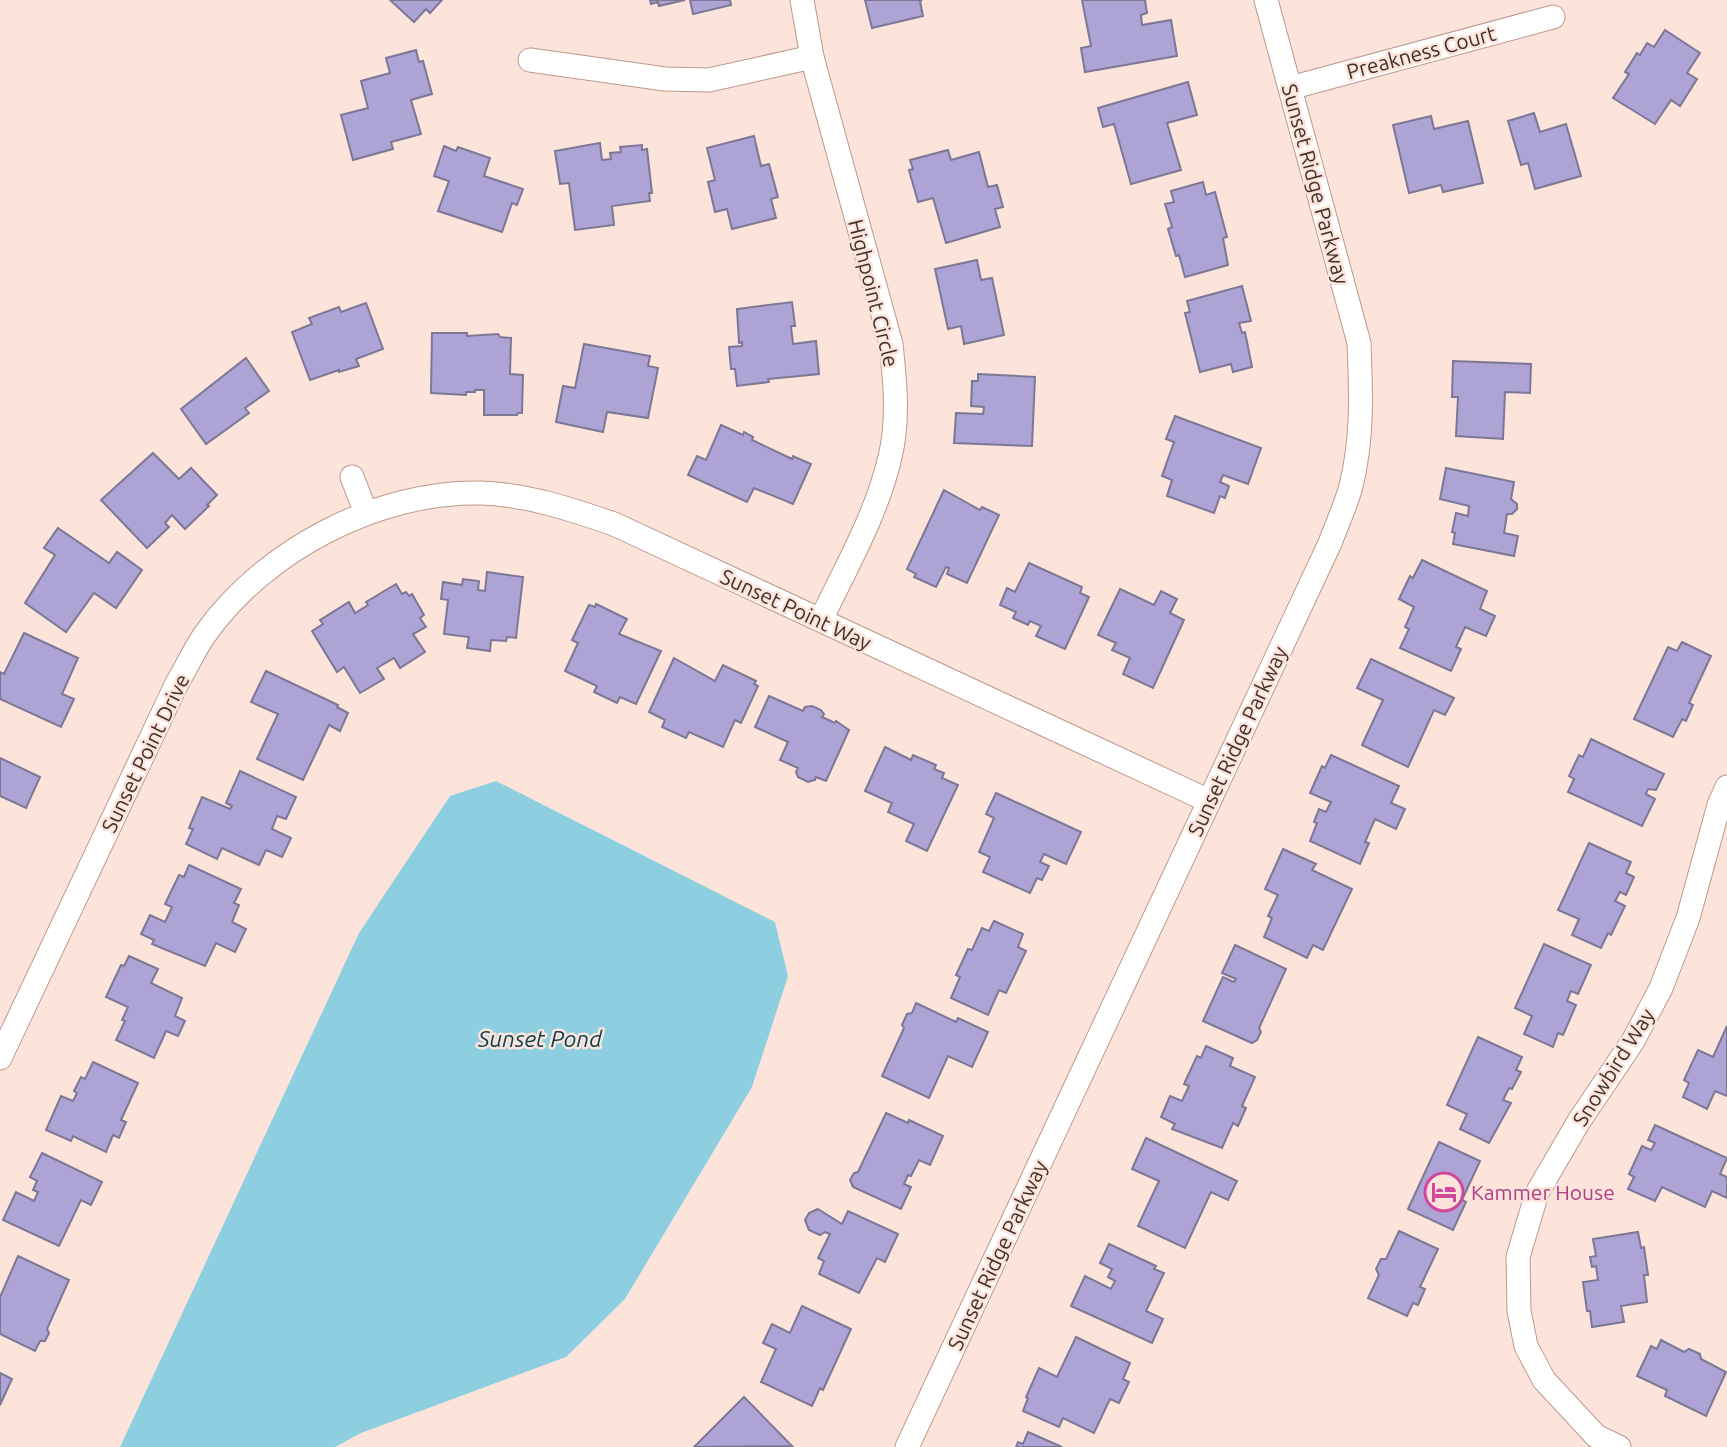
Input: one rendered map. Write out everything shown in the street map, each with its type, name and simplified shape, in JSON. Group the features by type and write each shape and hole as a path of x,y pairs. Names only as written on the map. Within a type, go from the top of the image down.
{"street":[{"name":"Highpoint Circle","path":"802,0 812,57 891,344 895,391 891,455 879,495 821,620"},
{"name":"Sunset Ridge Parkway","path":"907,1447 1330,543 1351,487 1360,436 1359,343 1266,0"},
{"name":"Preakness Court","path":"1290,88 1553,17"},
{"path":"530,60 665,79 709,80 812,57"},
{"path":"352,477 366,513"},
{"name":"Sunset Point Way","path":"366,513 436,495 480,493 564,506 614,524 1209,801"},
{"name":"Sunset Point Drive","path":"2,1051 177,684 206,633 236,597 274,563 309,540 366,513"},
{"name":"Snowbird Way","path":"1619,1447 1596,1436 1544,1380 1526,1346 1519,1311 1518,1256 1537,1193 1633,1041 1661,988 1688,918 1719,805 1727,787"}],"water":[{"name":"Sunset Pond","path":"496,781 775,922 788,976 752,1087 625,1299 566,1357 361,1433 335,1447 120,1447 359,933 450,796"}],"building":[{"path":"390,0 442,0 430,13 426,9 414,22"},
{"path":"650,0 685,0 659,6 658,2 651,4"},
{"path":"690,0 730,0 731,5 693,14"},
{"path":"865,0 922,0 923,16 872,28"},
{"path":"1082,0 1145,0 1147,13 1141,15 1142,25 1171,20 1177,56 1085,72 1081,48 1091,46"},
{"path":"1665,30 1700,53 1687,73 1697,79 1680,106 1671,100 1655,124 1613,98 1629,74 1625,72 1637,53 1640,55 1647,43 1654,47"},
{"path":"416,50 419,62 423,61 432,94 411,100 421,134 391,142 393,149 353,160 341,115 368,108 361,81 390,73 386,58"},
{"path":"1188,82 1197,115 1167,123 1181,170 1131,184 1114,124 1103,127 1098,108"},
{"path":"1534,113 1540,132 1566,124 1581,176 1535,189 1528,163 1521,165 1508,121"},
{"path":"1431,116 1434,129 1468,121 1483,183 1443,192 1441,185 1409,193 1393,125"},
{"path":"754,136 761,166 769,164 778,197 771,199 776,218 732,229 727,209 715,212 708,182 715,180 707,148"},
{"path":"600,143 602,160 611,159 610,153 621,152 620,147 642,145 642,150 647,149 652,193 649,193 650,201 612,206 614,225 575,230 569,183 560,184 555,151"},
{"path":"444,146 456,151 458,147 490,158 484,176 523,189 517,205 512,203 502,232 438,211 449,181 434,176"},
{"path":"948,150 951,160 979,152 988,187 997,185 1003,207 995,209 1000,227 946,243 933,198 918,202 909,170 913,169 910,160"},
{"path":"1203,182 1206,195 1215,192 1227,237 1223,238 1228,265 1185,277 1168,229 1172,227 1165,204 1174,202 1171,191"},
{"path":"977,260 981,280 992,278 1004,335 964,344 961,326 948,329 935,269"},
{"path":"1242,286 1251,321 1239,323 1242,333 1245,332 1252,367 1233,372 1231,364 1200,372 1185,313 1190,312 1187,301"},
{"path":"792,302 795,326 791,326 793,344 816,341 819,374 768,379 769,382 737,386 735,369 731,369 729,347 742,346 742,342 739,343 737,309"},
{"path":"366,303 383,349 356,359 359,366 310,380 292,332 312,324 309,318 339,307 341,312"},
{"path":"432,333 467,333 467,336 498,334 500,337 511,338 510,374 523,375 522,413 484,415 484,390 466,392 466,395 431,393"},
{"path":"584,344 650,356 648,366 658,368 648,418 607,412 603,432 556,422 563,386 575,388"},
{"path":"246,358 269,391 245,408 249,413 206,444 181,409"},
{"path":"1453,361 1531,364 1530,393 1505,392 1503,439 1456,436 1458,397 1452,397"},
{"path":"978,374 1035,377 1032,446 954,443 956,413 983,414 984,407 971,406 972,381 978,381"},
{"path":"1175,416 1261,448 1248,484 1223,475 1220,482 1229,486 1225,498 1220,496 1214,513 1167,496 1172,480 1162,476 1174,442 1166,439"},
{"path":"721,425 743,435 744,432 753,437 752,440 792,459 793,456 811,464 793,504 754,488 747,502 688,475 697,456 706,460"},
{"path":"153,453 179,479 191,468 217,495 185,529 172,515 165,523 169,527 147,548 101,500"},
{"path":"1446,468 1514,482 1511,499 1517,504 1517,509 1512,514 1507,514 1504,533 1518,536 1514,556 1453,544 1455,533 1452,532 1456,513 1468,516 1469,506 1440,499"},
{"path":"944,490 980,510 982,507 999,515 967,583 947,574 949,568 946,567 936,587 914,577 916,574 907,569"},
{"path":"58,528 109,563 117,552 142,570 116,608 94,593 66,632 25,603 55,555 44,548"},
{"path":"1422,560 1487,591 1480,609 1495,616 1486,636 1465,627 1456,647 1461,649 1451,671 1400,648 1409,629 1405,627 1414,607 1399,599 1410,576 1413,578"},
{"path":"1029,563 1082,587 1080,593 1089,597 1065,649 1036,636 1041,626 1030,621 1028,625 1013,618 1016,612 1000,605 1007,588 1015,592"},
{"path":"487,572 523,577 516,638 507,637 506,641 491,640 490,651 467,648 469,637 444,634 448,600 441,599 443,582 462,585 463,579 479,581 478,590 485,591"},
{"path":"396,584 402,594 412,594 424,615 420,618 426,627 413,634 425,652 400,668 394,658 377,668 384,679 360,693 344,667 337,672 312,631 323,624 320,620 349,602 355,613 368,605 366,602"},
{"path":"1120,589 1154,605 1161,591 1177,599 1170,613 1184,620 1153,688 1123,674 1130,658 1112,650 1116,643 1098,635"},
{"path":"596,604 627,619 619,634 661,651 636,704 620,697 617,703 594,692 597,686 565,671 578,643 572,640 589,605 595,607"},
{"path":"24,633 78,658 62,694 74,699 61,727 0,699 0,672 4,674"},
{"path":"1682,642 1711,656 1689,703 1693,705 1686,721 1682,719 1673,737 1634,719 1668,647 1677,651"},
{"path":"674,658 715,681 723,665 756,681 754,684 758,686 741,723 735,720 723,747 689,732 686,738 662,727 665,720 649,712"},
{"path":"1371,659 1454,698 1445,715 1434,710 1408,767 1362,745 1383,700 1357,688"},
{"path":"266,671 338,705 337,707 348,713 340,731 329,725 303,780 257,759 278,714 251,702"},
{"path":"769,696 803,711 805,707 812,706 821,710 824,714 822,717 835,723 836,721 849,730 826,781 816,777 808,782 798,777 798,768 780,760 788,742 755,727"},
{"path":"1591,739 1664,774 1656,790 1648,789 1646,794 1655,799 1642,826 1568,792 1574,779 1569,776 1579,755 1583,757"},
{"path":"885,747 911,760 913,755 936,765 934,769 944,773 942,778 958,785 927,851 906,841 914,824 888,812 892,803 865,791"},
{"path":"1331,755 1399,786 1391,803 1405,809 1396,829 1375,819 1365,842 1369,843 1360,864 1310,841 1319,809 1326,812 1331,802 1310,793 1322,766 1325,768"},
{"path":"0,758 40,777 26,808 0,796"},
{"path":"240,771 296,797 286,819 277,816 272,829 291,838 282,857 266,850 259,865 222,848 217,859 186,844 193,829 189,828 202,797 230,809 232,806 226,803"},
{"path":"996,793 1081,832 1066,864 1044,854 1040,862 1049,866 1042,880 1037,878 1030,893 983,872 990,857 979,852 994,818 986,814"},
{"path":"1589,843 1631,862 1626,873 1634,877 1626,895 1620,892 1615,901 1625,906 1611,935 1608,933 1601,948 1572,935 1579,919 1558,910"},
{"path":"1283,849 1316,864 1312,870 1352,889 1323,950 1313,945 1307,958 1264,937 1272,918 1268,916 1278,895 1265,889"},
{"path":"189,865 241,889 234,903 239,905 232,922 246,929 235,952 216,943 205,966 152,944 154,940 141,934 150,915 165,922 172,907 165,904 179,875 184,877"},
{"path":"994,921 1023,934 1018,947 1026,951 1006,993 999,990 988,1015 951,998 960,977 956,975 968,949 972,950 982,928 989,931"},
{"path":"1544,944 1591,965 1578,994 1571,991 1567,1001 1576,1005 1563,1035 1558,1033 1553,1047 1524,1034 1532,1016 1515,1008"},
{"path":"1235,945 1286,969 1259,1028 1261,1032 1252,1043 1203,1021 1223,977 1234,982 1236,979 1222,973"},
{"path":"129,956 158,969 151,983 182,998 175,1016 185,1021 178,1036 166,1031 154,1058 116,1040 128,1007 106,997 121,965 124,966"},
{"path":"916,1003 956,1022 958,1018 988,1032 972,1067 948,1056 929,1098 882,1076 904,1028 902,1025 907,1014 912,1013"},
{"path":"1727,1026 1727,1096 1715,1091 1707,1109 1683,1097 1689,1083 1684,1080 1698,1050 1713,1057"},
{"path":"1478,1037 1522,1057 1516,1070 1521,1072 1503,1100 1511,1103 1489,1143 1460,1129 1467,1114 1447,1105"},
{"path":"1206,1046 1233,1058 1230,1066 1255,1077 1242,1106 1246,1108 1238,1126 1233,1123 1222,1148 1172,1129 1175,1124 1161,1117 1170,1096 1182,1101 1189,1086 1184,1084 1197,1056 1201,1058"},
{"path":"93,1062 138,1083 121,1120 126,1122 119,1138 113,1135 106,1152 73,1136 71,1141 46,1130 61,1096 73,1101 77,1093 74,1091 81,1077 85,1079"},
{"path":"886,1113 908,1123 909,1120 943,1136 930,1165 919,1160 911,1176 908,1175 904,1184 911,1187 901,1209 853,1187 850,1180 854,1173 858,1172"},
{"path":"1655,1125 1727,1158 1720,1174 1727,1177 1727,1198 1712,1191 1705,1207 1662,1187 1655,1201 1628,1189 1634,1177 1629,1174 1642,1146 1651,1150 1655,1143 1648,1140"},
{"path":"1146,1138 1237,1181 1228,1200 1211,1192 1185,1248 1138,1226 1159,1181 1132,1169"},
{"path":"1439,1142 1480,1161 1462,1200 1466,1202 1453,1230 1408,1209"},
{"path":"42,1153 102,1182 91,1205 81,1200 59,1246 3,1220 16,1192 34,1201 38,1192 33,1190 37,1181 30,1177"},
{"path":"818,1209 842,1224 848,1211 898,1234 885,1262 877,1258 859,1293 819,1274 824,1261 818,1258 830,1234 825,1232 820,1235 809,1230 805,1220 809,1213"},
{"path":"1399,1231 1438,1249 1420,1287 1425,1289 1418,1305 1413,1303 1407,1316 1368,1298 1379,1275 1376,1269 1381,1259 1386,1259"},
{"path":"1638,1232 1641,1248 1644,1247 1648,1275 1644,1275 1647,1302 1621,1306 1624,1322 1592,1327 1583,1282 1598,1280 1596,1266 1592,1267 1590,1257 1596,1256 1593,1239"},
{"path":"1109,1244 1156,1266 1154,1269 1164,1273 1146,1311 1163,1319 1152,1343 1071,1306 1085,1276 1111,1289 1115,1281 1108,1277 1112,1269 1100,1263"},
{"path":"18,1256 69,1280 47,1329 49,1333 45,1341 40,1341 35,1351 0,1334 0,1297"},
{"path":"802,1306 851,1329 823,1390 820,1388 812,1406 761,1382 776,1349 763,1343 772,1324 790,1333"},
{"path":"1076,1337 1130,1363 1123,1379 1129,1382 1119,1403 1110,1399 1094,1433 1063,1418 1059,1427 1023,1411 1039,1368 1057,1377"},
{"path":"1661,1340 1684,1352 1689,1349 1700,1354 1701,1359 1726,1372 1706,1416 1665,1396 1667,1390 1637,1376 1651,1346 1657,1349"},
{"path":"0,1373 12,1379 0,1405"},
{"path":"744,1397 792,1446 694,1447"},
{"path":"1028,1432 1062,1447 1016,1447 1018,1442 1023,1444"}],"place":[{"name":"Kammer House","path":"1444,1192"}]}
